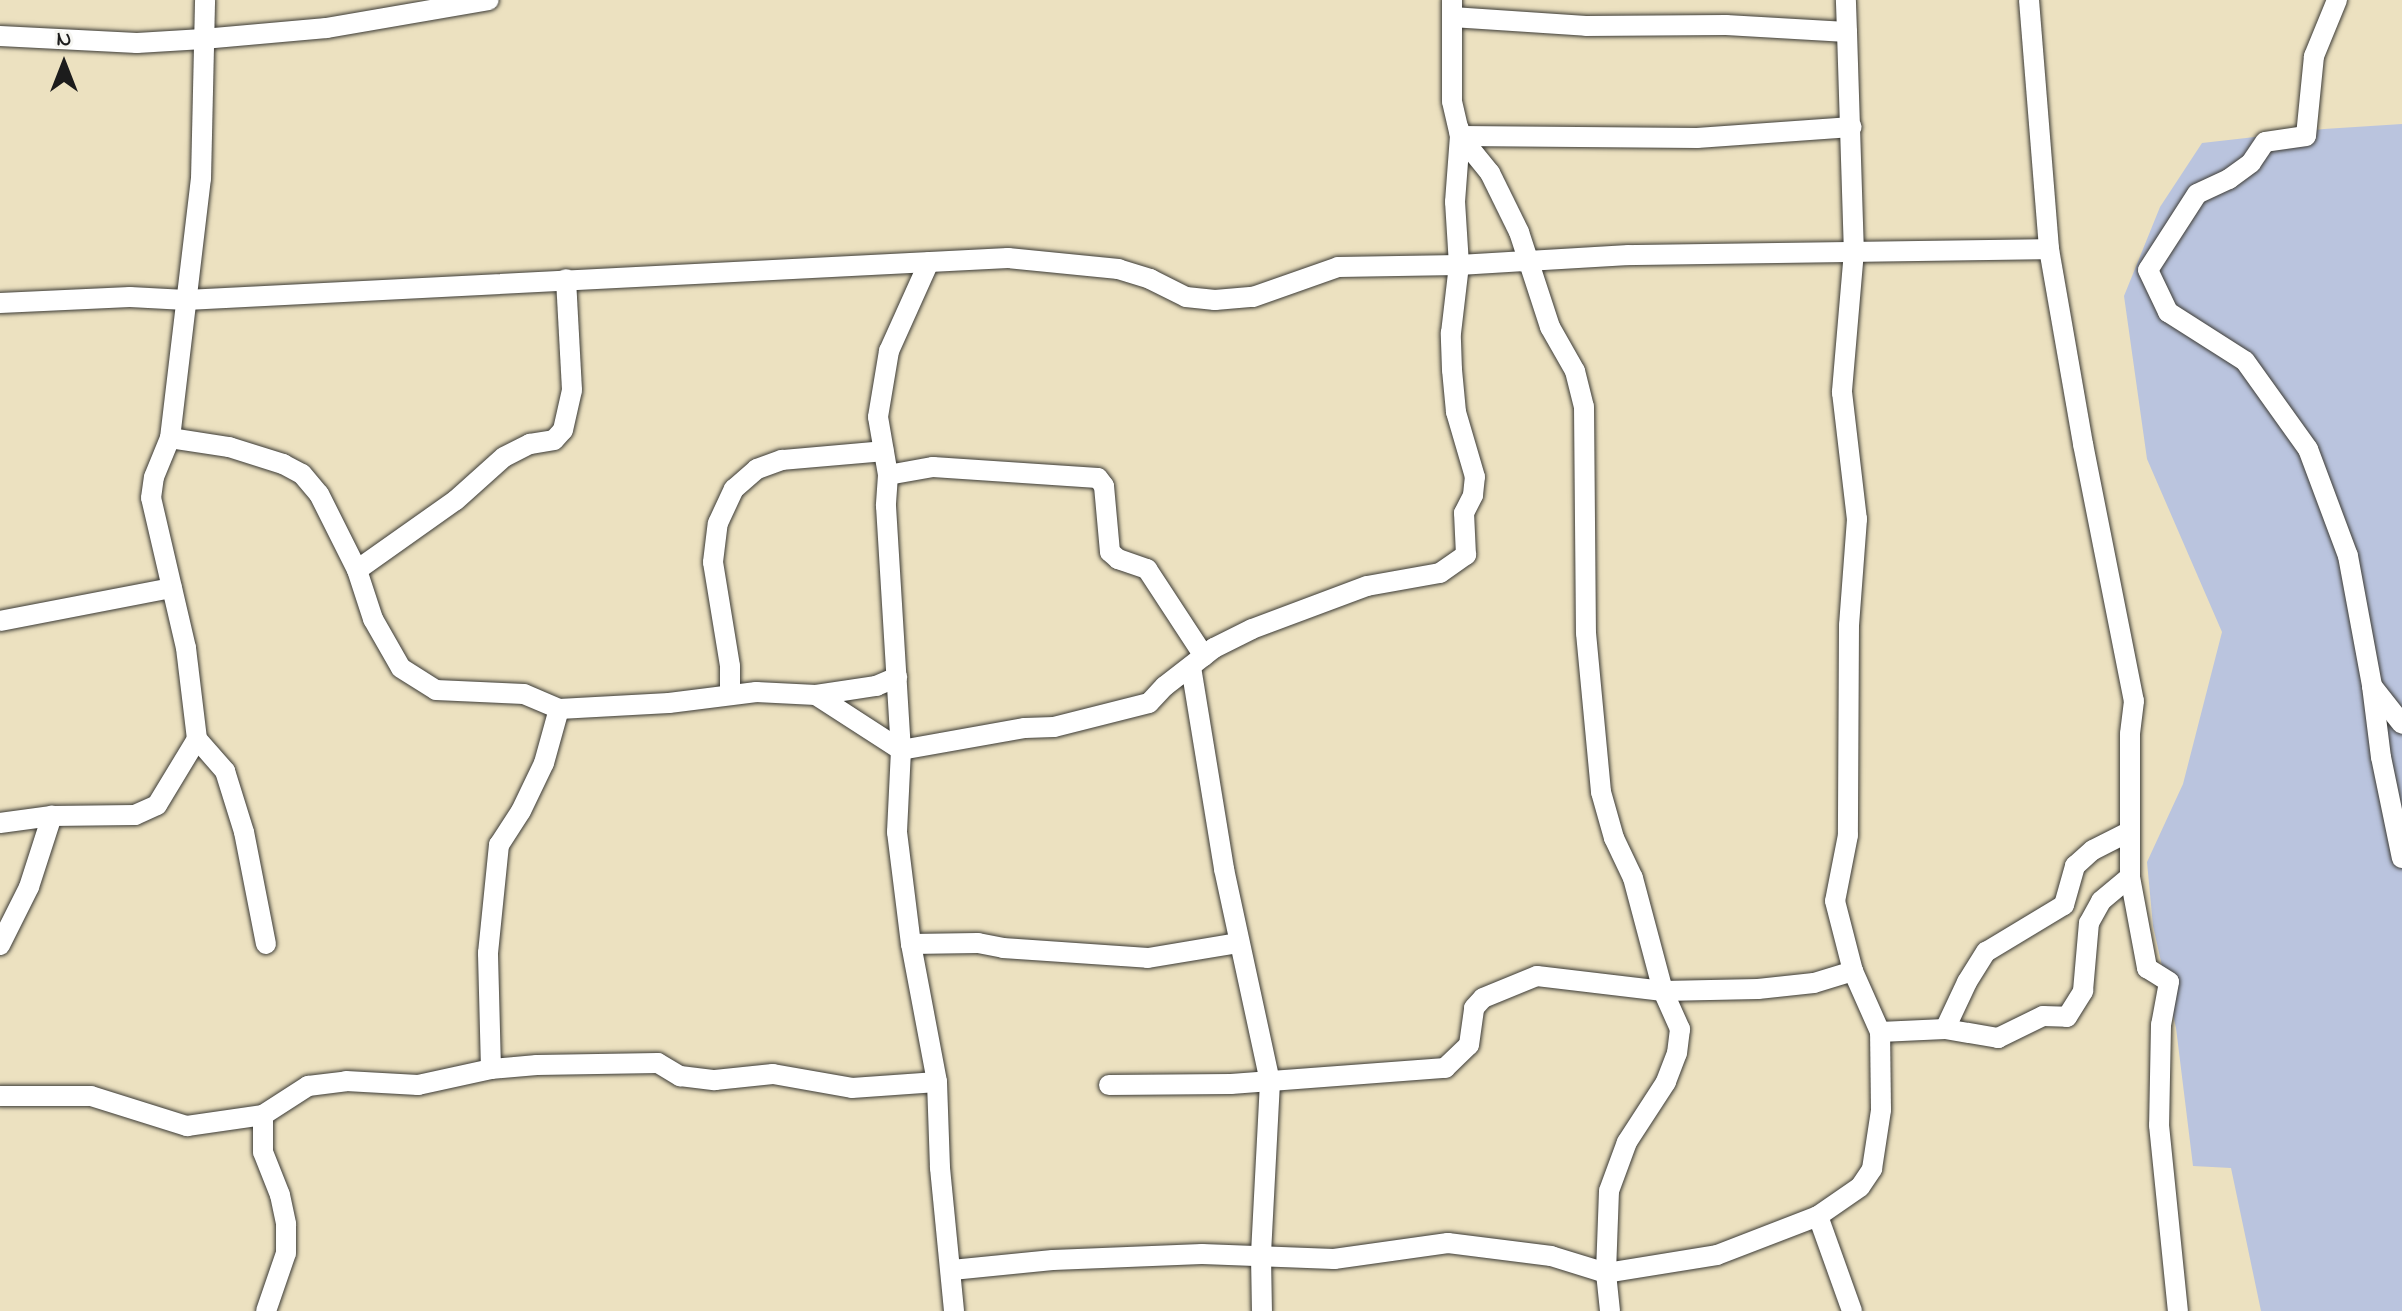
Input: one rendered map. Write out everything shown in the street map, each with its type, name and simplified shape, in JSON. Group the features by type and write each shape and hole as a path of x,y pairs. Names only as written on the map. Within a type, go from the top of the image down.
{"street":[{"path":"205,0 201,179 170,438 154,477 151,498 186,648 197,739 225,771 237,807 266,944"},
{"path":"0,36 137,43 203,39 327,28 489,0"},
{"path":"952,1270 1053,1260 1261,1256 1334,1259 1448,1243 1551,1256 1606,1273 1717,1255 1818,1216 1860,1187 1872,1169 1881,1110 1880,1032 1853,971 1835,901 1848,835 1849,625 1857,519 1842,392 1854,251 1846,0"},
{"path":"2029,0 2049,249 2083,444 2134,701 2128,832 2130,877 2147,968 2169,982 2161,1025 2159,1125 2178,1311"},
{"path":"2337,0 2314,56 2306,136 2265,142 2251,163 2197,194 2148,270 2168,312 2245,361 2308,449 2348,556 2372,686 2381,757 2402,858"},
{"path":"1610,1311 1606,1273 1609,1191 1627,1142 1666,1082 1677,1053 1680,1029 1663,991 1633,878 1614,838 1601,792 1586,633 1584,407 1575,371 1550,327 1531,261 1490,173 1460,136 1452,101 1452,8 1586,26 1726,25 1847,32"},
{"path":"816,695 901,750 1025,728 1054,727 1128,711 1149,703 1197,662 1252,629 1367,586 1440,573 1466,555 1464,513 1473,495 1475,477 1456,412 1452,370 1451,333 1459,265 1455,202 1460,136 1456,106"},
{"path":"1460,136 1684,139 1852,127"},
{"path":"0,303 130,297 186,300 1008,258 1118,269 1150,279 1186,297 1215,300 1253,297 1338,267 1459,265 1629,255 2049,249"},
{"path":"929,262 889,351 878,417 888,475 886,506 901,750 897,832 911,944 937,1082 940,1168 954,1311"},
{"path":"357,570 456,500 504,457 530,444 554,440 563,430 572,390 566,279"},
{"path":"170,438 229,447 283,464 302,474 319,494 357,570 373,619 401,668 436,690 524,694 559,709 669,703 756,692 816,695 876,686 897,677"},
{"path":"730,695 730,666 713,562 718,523 734,489 757,469 782,460 884,451"},
{"path":"888,475 933,467 1098,478 1104,486 1110,552 1118,559 1147,569 1197,662 1239,943 1270,1082 1261,1256 1262,1311"},
{"path":"0,621 172,588"},
{"path":"2372,686 2402,724"},
{"path":"491,1069 488,953 499,845 521,811 544,763 559,709"},
{"path":"0,823 52,816 118,818 135,815 157,805 197,739"},
{"path":"0,945 29,887 52,816"},
{"path":"1945,1029 1967,982 1986,952 2064,905 2075,866 2093,850 2128,832"},
{"path":"1880,1032 1945,1029 1998,1038 2043,1016 2067,1017 2083,991 2089,923 2101,901 2130,877"},
{"path":"911,944 978,943 1003,948 1148,958 1239,943"},
{"path":"1109,1085 1270,1082 1445,1068 1469,1045 1474,1008 1483,998 1537,976 1663,991 1814,983 1853,971"},
{"path":"0,1096 91,1096 187,1126 263,1115 308,1086 346,1081 418,1085 491,1069 658,1063 680,1076 715,1080 773,1074 852,1088 937,1082"},
{"path":"263,1115 263,1152 280,1195 286,1224 286,1253 266,1311"},
{"path":"1818,1216 1841,1271 1852,1311"}],"shaded area":[{"path":"2402,124 2402,1311 2261,1311 2231,1168 2193,1166 2176,1028 2153,926 2147,862 2183,784 2222,632 2147,459 2124,296 2160,207 2202,143"}]}
